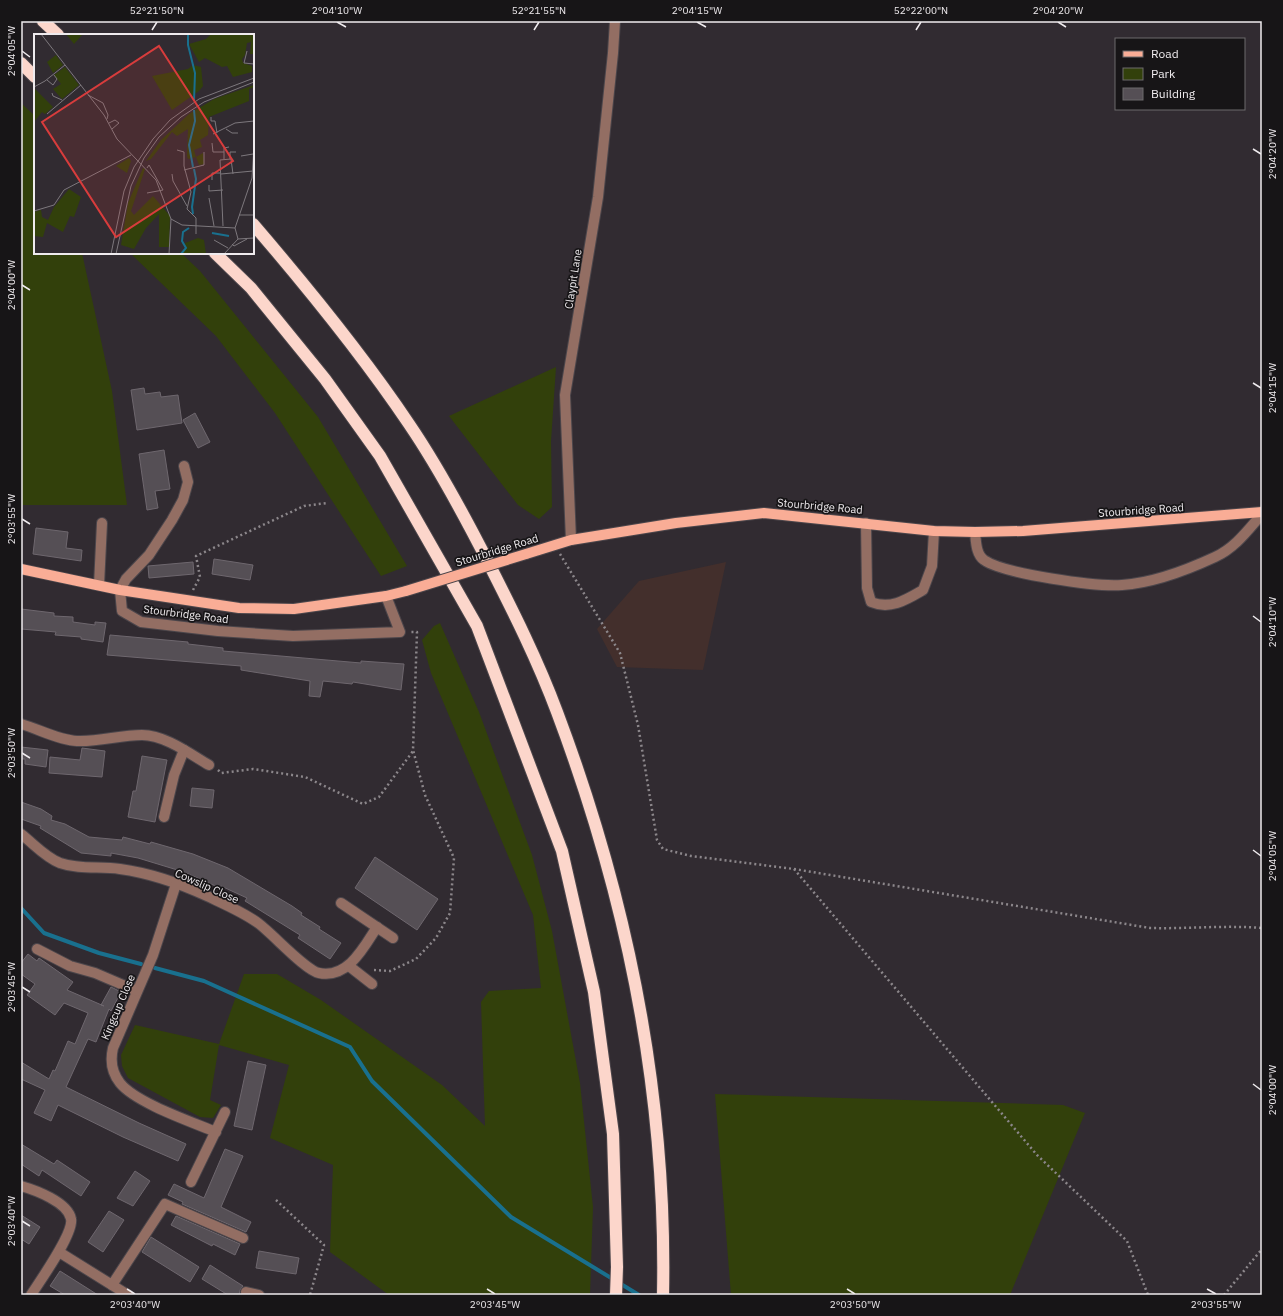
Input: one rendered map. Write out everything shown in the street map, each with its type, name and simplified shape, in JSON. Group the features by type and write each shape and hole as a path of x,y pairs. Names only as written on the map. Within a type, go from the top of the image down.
{"highway":[{"path":"43,21 57,34"},
{"path":"21,63 34,76"},
{"path":"254,225 320,303 409,424 459,505 510,607 557,710 585,795 622,921 645,1032 660,1154 664,1258 663,1295"},
{"path":"216,254 251,288 316,367 380,456 449,574 480,634 562,851 594,992 613,1134 617,1267 616,1295"}],"main road":[{"name":"Stourbridge Road","path":"21,569 120,590 188,602 239,608 294,609 386,596 571,540 676,523 764,513 934,531 975,532 1023,531 1262,513"}],"street":[{"name":"Claypit Lane","path":"571,540 565,394 598,197 615,21"},
{"path":"120,590 126,579 152,550 183,500 188,482 184,466"},
{"path":"975,532 979,554 984,560 1000,567 1073,582 1122,585 1168,574 1216,557 1238,542 1262,513"},
{"path":"99,585 102,523"},
{"path":"866,523 867,588 871,602 879,605 890,606 923,590 932,566 934,531"},
{"name":"Stourbridge Road","path":"120,590 122,611 141,622 218,631 293,636 400,632"},
{"path":"386,596 400,632"},
{"path":"21,724 76,741 108,740 142,735 160,739 184,750 209,765"},
{"path":"164,818 174,775 184,750"},
{"name":"Cowslip Close","path":"21,834 49,857 70,866 81,868 102,867 122,869 176,884 206,896 257,922 304,965 318,973 331,973 349,966"},
{"name":"Kingcup Close","path":"176,884 153,955 111,1056 113,1070 124,1087 138,1097 216,1132"},
{"path":"341,903 393,938"},
{"path":"372,984 349,966 377,927"},
{"path":"37,949 70,966 95,973 137,992"},
{"path":"191,1182 225,1112"},
{"path":"21,1186 49,1197 68,1212 71,1219 70,1227 59,1252 31,1295"},
{"path":"112,1285 165,1204 243,1238"},
{"path":"59,1252 128,1295"},
{"path":"246,1292 259,1295"}],"path":[{"path":"188,602 200,577 196,556 304,506 327,503"},
{"path":"554,545 620,653 638,725 657,840 663,849 691,856 794,869 1150,928 1191,929 1220,926 1262,928"},
{"path":"360,974 366,970 390,972 416,959 436,938 450,913 454,858 424,795 413,750 417,632 400,632"},
{"path":"209,765 221,773 253,769 305,778 363,804 379,797 413,750"},
{"path":"794,869 1037,1155 1127,1241 1148,1295"},
{"path":"276,1200 324,1245 310,1295"},
{"path":"1224,1295 1262,1249"}],"shaded area":[{"path":"726,562 703,670 617,667 597,629 639,581"}],"green space":[{"path":"21,103 34,115 34,254 82,254 112,391 127,505 21,505"},
{"path":"131,254 182,254 200,271 318,417 407,566 381,576 275,413 216,336"},
{"path":"556,367 551,441 552,507 539,519 518,505 449,416"},
{"path":"440,623 479,712 532,855 552,931 580,1083 593,1207 590,1295 389,1295 330,1252 333,1165 270,1138 289,1065 219,1045 210,1100 221,1105 213,1118 200,1117 128,1078 122,1066 121,1055 135,1025 219,1044 244,974 277,974 321,1000 442,1085 485,1126 481,1002 489,991 541,988 533,915 431,673 422,640 434,626"},
{"path":"715,1094 1063,1105 1085,1113 1010,1295 731,1295"}],"building":[{"path":"144,388 145,394 160,392 161,397 178,395 182,423 137,430 131,390"},
{"path":"195,413 210,442 198,448 183,420"},
{"path":"164,450 170,489 155,491 158,508 147,510 139,454"},
{"path":"36,528 68,532 66,548 82,550 81,561 33,554"},
{"path":"214,559 253,565 250,580 212,574"},
{"path":"193,562 194,574 149,578 148,566"},
{"path":"21,609 54,613 54,616 73,617 73,622 95,625 95,622 106,623 103,642 81,639 81,637 55,635 56,632 21,629"},
{"path":"110,635 188,642 188,644 223,648 223,651 361,663 361,661 404,664 401,690 353,682 352,684 323,681 320,697 309,696 310,681 241,670 241,666 107,655"},
{"path":"21,747 48,750 46,767 25,764 25,759 21,759"},
{"path":"82,748 105,751 102,777 49,773 50,757 80,760"},
{"path":"142,756 167,760 155,822 128,817 133,791 136,791"},
{"path":"192,788 214,790 212,808 190,806"},
{"path":"21,802 41,809 52,816 51,820 65,824 89,837 122,840 123,837 150,844 151,842 193,854 228,868 292,906 302,913 301,915 320,927 319,929 341,943 330,959 298,938 300,935 245,901 247,898 221,886 220,888 184,872 138,858 111,853 111,856 81,853 40,828 41,826 21,819"},
{"path":"375,857 438,899 417,930 355,888"},
{"path":"28,954 37,961 39,958 73,982 67,990 101,1005 111,987 121,992 111,1011 109,1009 96,1042 88,1039 66,1087 186,1144 178,1161 123,1137 58,1105 51,1121 34,1113 45,1090 21,1079 21,1062 49,1079 53,1070 55,1071 68,1041 75,1044 88,1013 64,1003 55,1015 27,995 35,984 21,974 21,963"},
{"path":"248,1061 266,1065 252,1130 234,1126"},
{"path":"21,1144 54,1164 57,1160 90,1182 81,1196 42,1170 39,1176 21,1164"},
{"path":"225,1149 243,1156 221,1207 251,1222 246,1232 182,1204 183,1202 168,1195 174,1184 204,1198"},
{"path":"135,1171 150,1181 133,1206 117,1198"},
{"path":"109,1211 124,1220 103,1252 88,1242"},
{"path":"21,1215 40,1227 29,1244 21,1239"},
{"path":"176,1216 240,1244 235,1255 213,1244 212,1246 171,1225"},
{"path":"151,1237 199,1267 190,1282 142,1252"},
{"path":"259,1251 299,1258 296,1274 256,1268"},
{"path":"210,1265 243,1286 239,1295 228,1295 202,1279"},
{"path":"60,1271 98,1295 65,1295 50,1286"}],"waterway":[{"path":"21,908 44,933 99,953 141,964"},
{"path":"155,968 204,981 350,1047 372,1081 511,1217 639,1295"}]}
